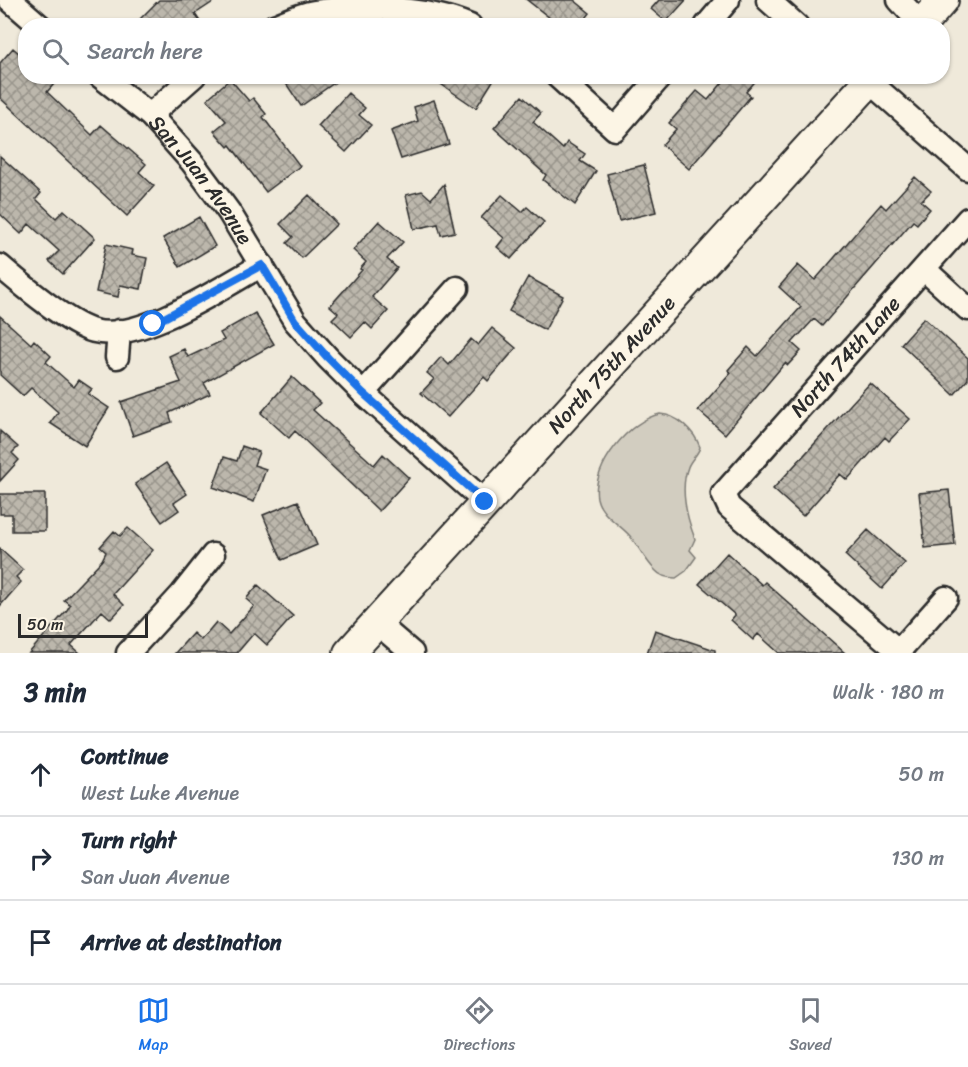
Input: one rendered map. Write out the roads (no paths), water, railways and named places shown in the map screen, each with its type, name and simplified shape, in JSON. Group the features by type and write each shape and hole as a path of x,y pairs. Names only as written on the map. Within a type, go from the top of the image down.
{"main road":[{"path":"927,18 943,0"},
{"name":"North 75th Avenue","path":"349,653 864,84"}],"street":[{"path":"10,0 31,18"},
{"path":"713,18 728,0"},
{"path":"768,0 788,18"},
{"path":"899,0 915,18"},
{"path":"296,18 313,12 452,18"},
{"name":"San Juan Avenue","path":"110,84 150,115 192,162 230,212 295,321 363,393 485,502"},
{"path":"150,115 185,84"},
{"path":"566,84 615,129 654,84"},
{"path":"876,84 968,169"},
{"name":"North 74th Lane","path":"900,652 729,507 723,494 968,219"},
{"path":"0,266 51,306 94,331 119,331 153,324 262,265"},
{"path":"924,269 968,309"},
{"path":"363,393 457,288"},
{"path":"117,357 119,331"},
{"path":"128,653 182,594 213,555"},
{"path":"900,652 946,598"},
{"path":"377,622 412,653"}]}
